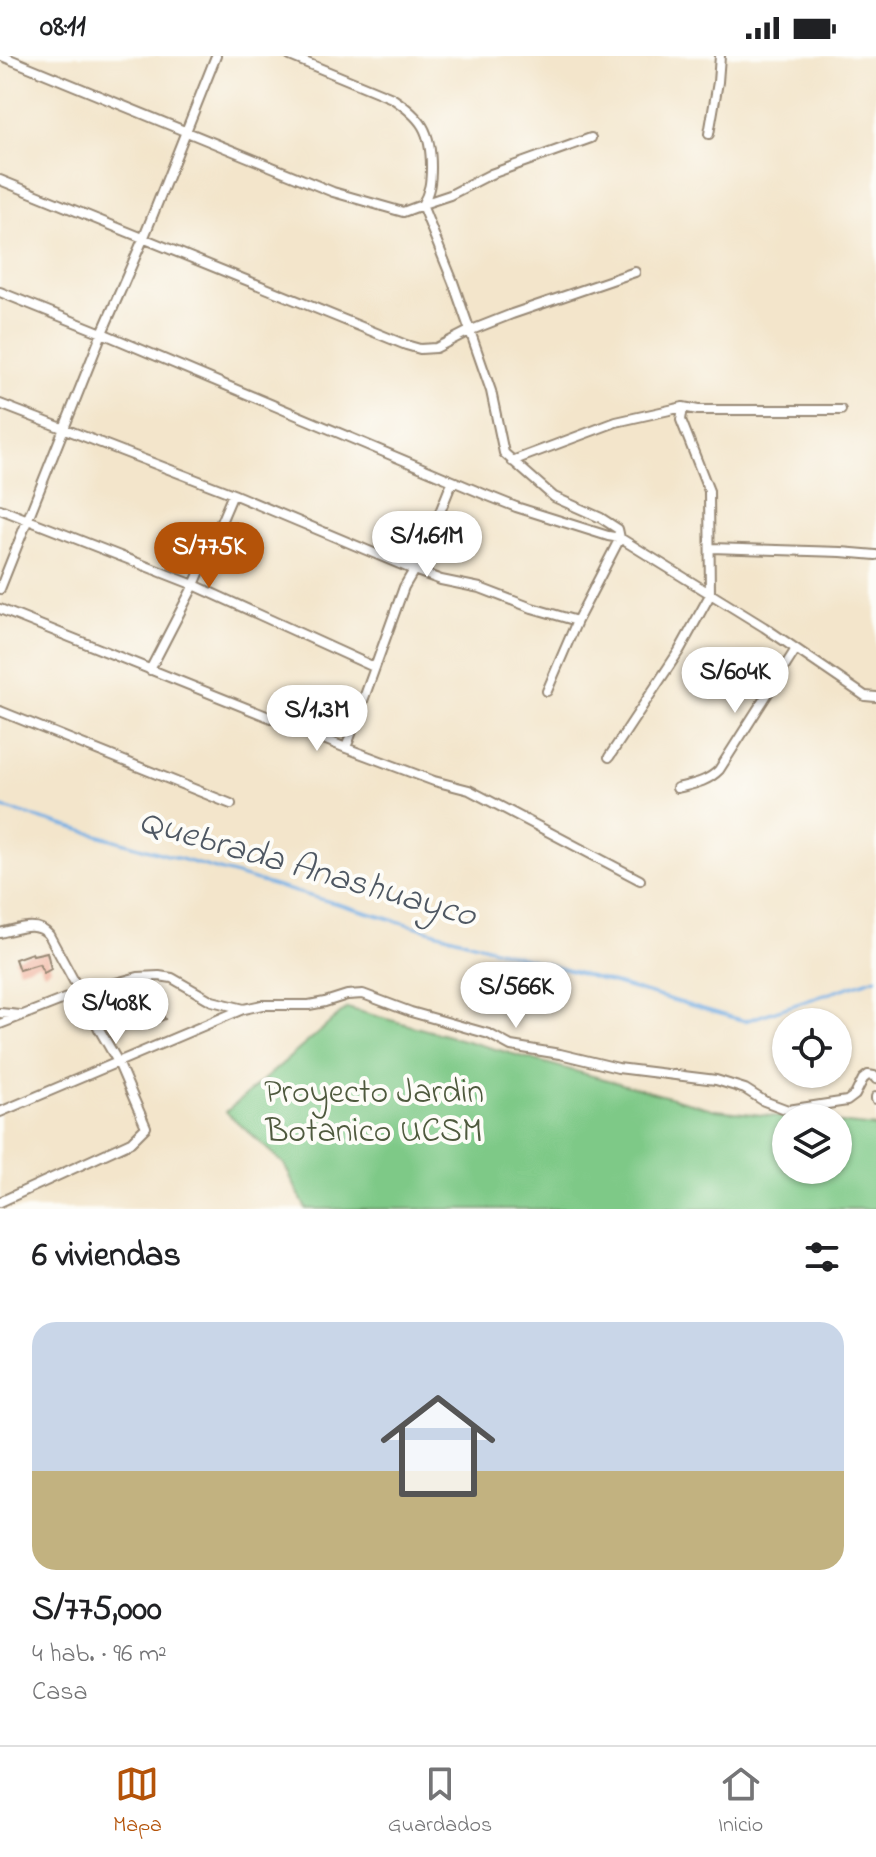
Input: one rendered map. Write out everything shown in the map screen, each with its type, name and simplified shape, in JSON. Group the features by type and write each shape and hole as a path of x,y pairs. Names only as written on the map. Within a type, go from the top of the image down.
{"street":[{"path":"2,56 333,192 403,212 450,195 491,174 591,138"},
{"path":"0,589 216,56"},
{"path":"290,56 392,98 406,107 427,132 431,147 431,180 422,205"},
{"path":"709,134 720,56"},
{"path":"0,180 420,349 436,348 469,331 635,272"},
{"path":"422,205 491,391 504,453 554,497 618,529 620,538 577,621 547,691"},
{"path":"0,292 452,482 516,507 620,538 796,649 876,705"},
{"path":"0,404 233,494 414,570 441,580 480,588 577,621"},
{"path":"512,461 616,422 683,407 698,410 841,410"},
{"path":"609,757 679,651 710,595 709,491 681,420 683,407"},
{"path":"346,748 404,587 414,570 429,526 438,517 452,482"},
{"path":"150,670 194,585 233,494"},
{"path":"0,509 194,585 374,667"},
{"path":"711,548 876,555"},
{"path":"0,609 346,748 434,781 469,790 640,880"},
{"path":"677,788 702,782 719,770 796,649"},
{"path":"865,696 876,697"},
{"path":"0,711 231,804"},
{"path":"0,933 37,926 44,928 118,1062 146,1127 131,1142 0,1202"},
{"path":"0,1024 82,992 138,977 172,978 212,1001 244,1009"},
{"path":"0,1112 244,1009 262,1005 309,1005 363,994 411,1012 480,1031 511,1046 618,1068 716,1080 745,1089 764,1101 788,1110 847,1101 855,1095 868,1075 876,1079"},
{"path":"0,1013 21,1015"}],"green space":[{"name":"Proyecto Jardin Botanico UCSM","path":"347,1008 716,1110 772,1116 772,1184 852,1184 852,1124 876,1127 876,1209 306,1209 284,1164 226,1112"}],"building":[{"path":"47,952 51,969 44,973 39,964 19,970 15,959"},
{"path":"151,1000 152,1003 156,1001 165,1019 151,1025 141,1005"}],"waterway":[{"name":"Quebrada Anashuayco","path":"0,807 745,1021 876,978"}]}
